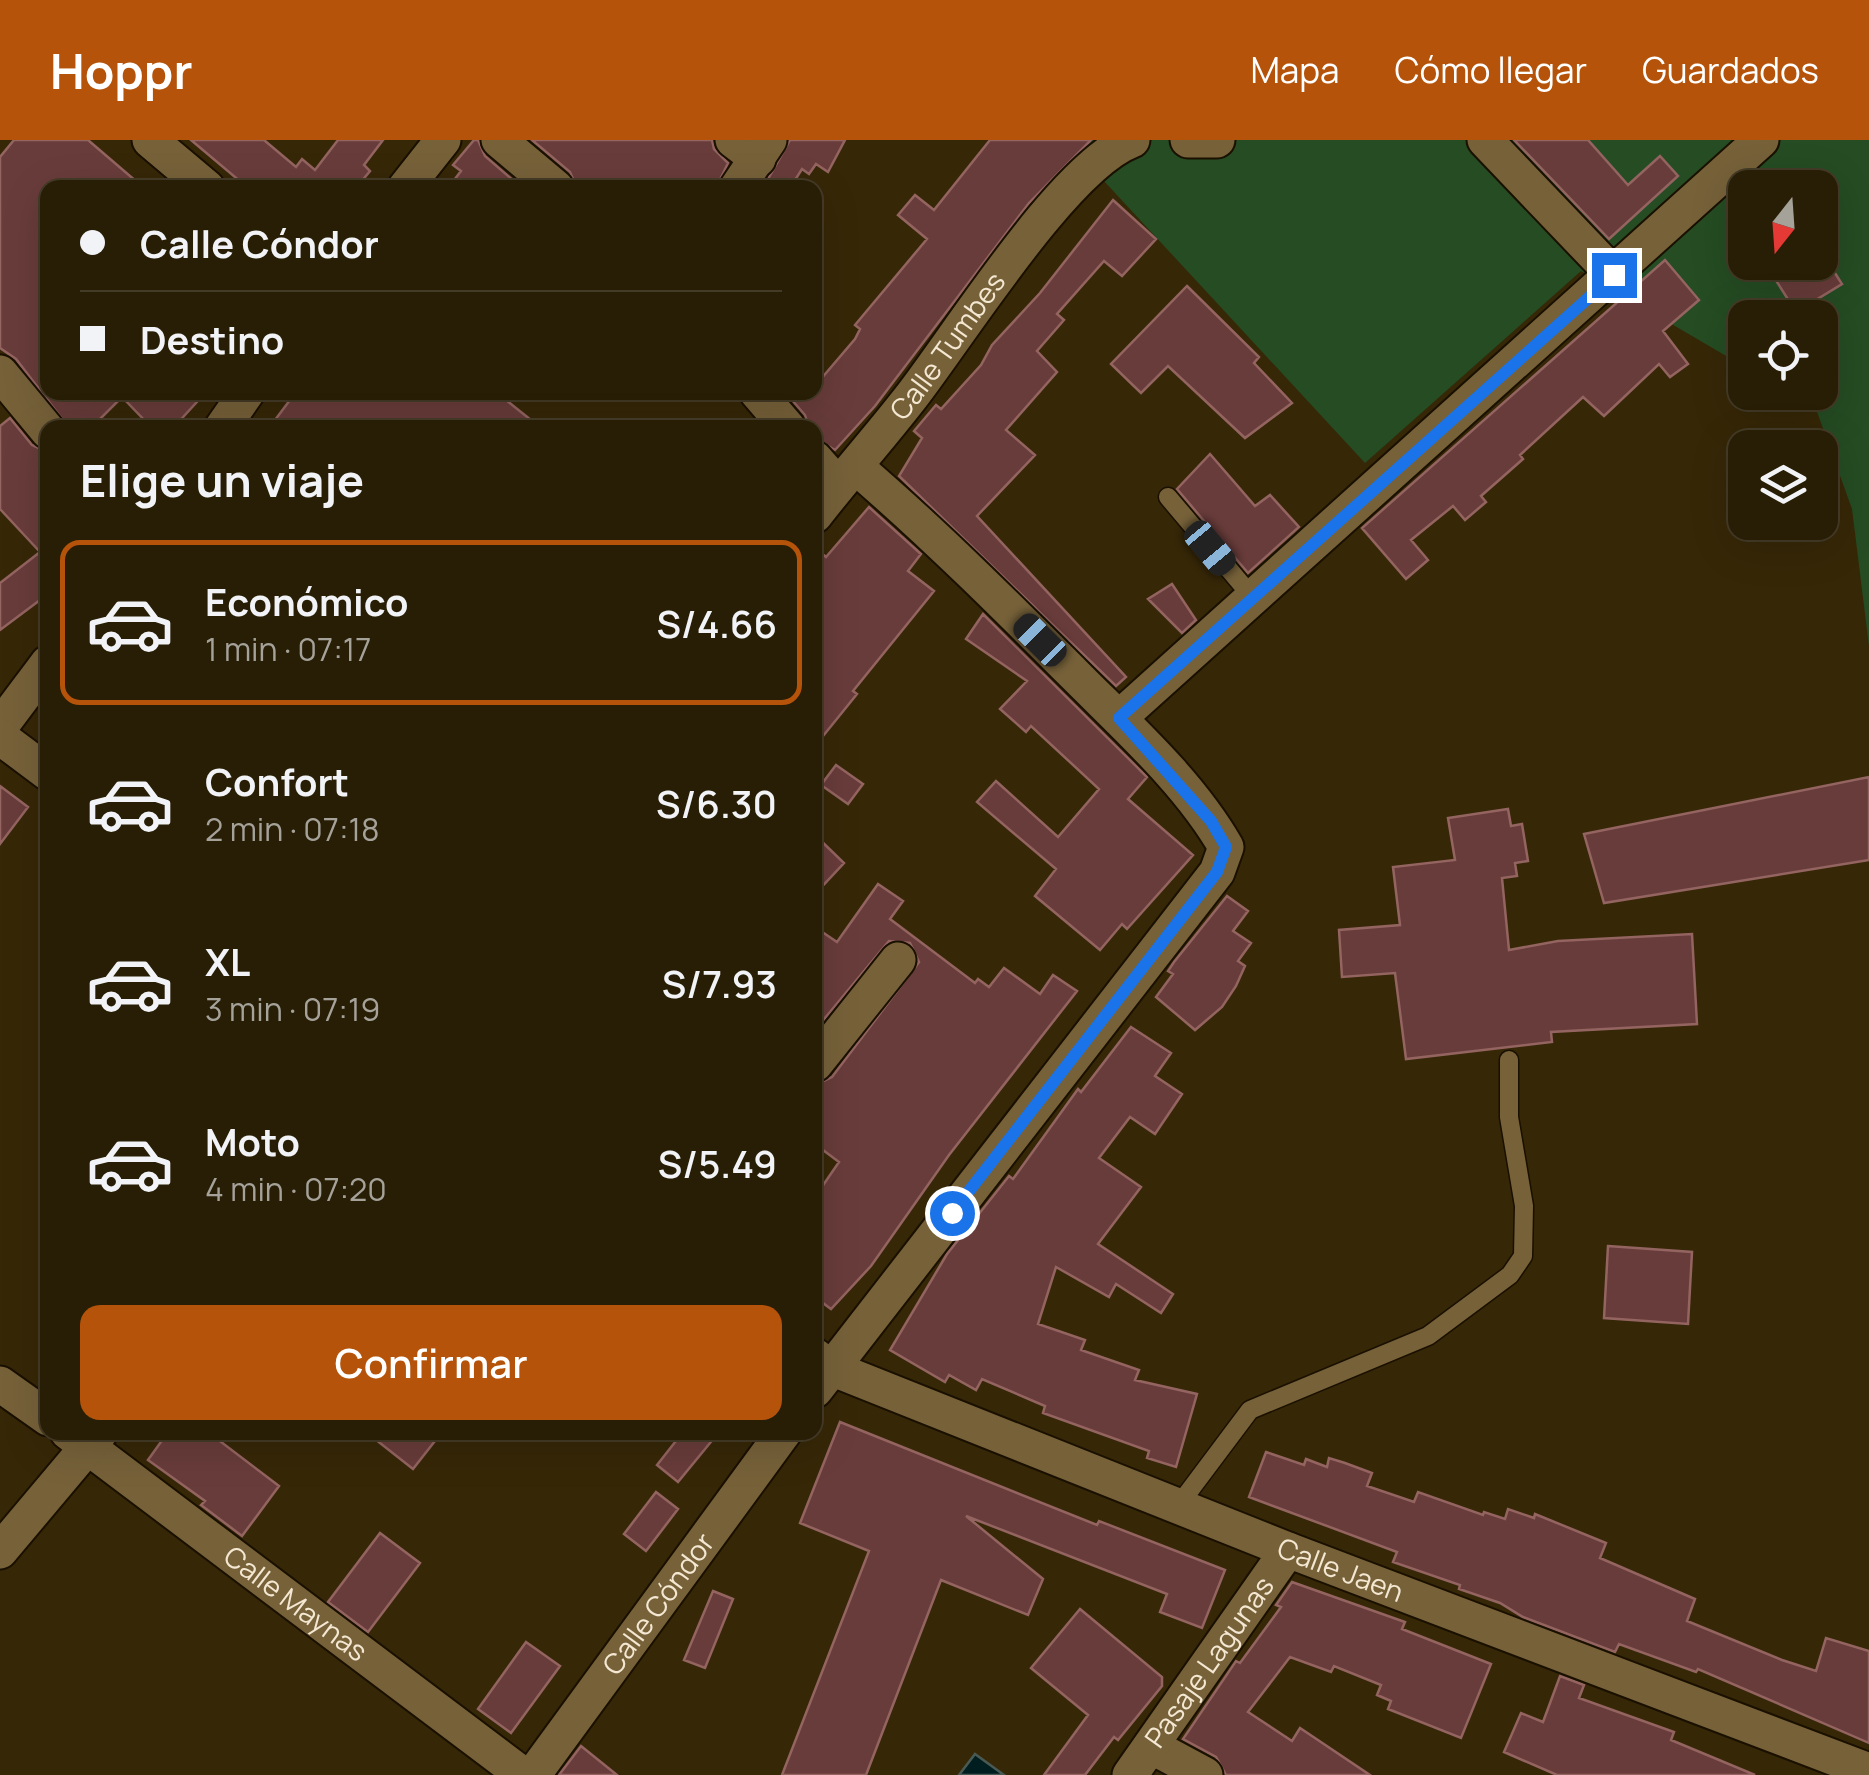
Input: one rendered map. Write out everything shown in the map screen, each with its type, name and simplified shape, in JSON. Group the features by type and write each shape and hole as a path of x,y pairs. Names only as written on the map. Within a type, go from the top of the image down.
{"street":[{"path":"150,140 198,180"},
{"path":"411,180 443,140"},
{"path":"498,140 546,180"},
{"name":"Calle Tumbes","path":"822,500 836,470 1077,176 1116,146 1132,140"},
{"path":"1188,140 1217,140"},
{"path":"1484,140 1614,275"},
{"path":"1119,718 1761,140"},
{"path":"0,373 40,421"},
{"path":"764,400 781,420"},
{"path":"822,1368 1217,872 1226,847 1211,821 1119,718 934,534 836,470"},
{"path":"0,726 40,674"},
{"path":"0,737 40,767"},
{"path":"822,1055 898,960"},
{"name":"Calle Jaen","path":"822,1372 1869,1771"},
{"path":"0,1384 40,1412"},
{"path":"0,1551 83,1440"},
{"name":"Calle Maynas","path":"89,1440 522,1775"},
{"name":"Calle Cóndor","path":"534,1775 778,1440"},
{"name":"Pasaje Lagunas","path":"1130,1775 1288,1550"},
{"path":"1151,1746 1205,1775"}],"lane":[{"path":"1168,497 1254,599"},
{"path":"1178,1506 1250,1410 1428,1336 1510,1275 1523,1256 1524,1206 1509,1118 1510,1060"}],"green space":[{"path":"1066,140 1869,140 1869,646 1852,509 1838,470 1838,430 1824,430 1816,410 1838,410 1838,300 1728,300 1728,357 1581,271 1365,463"}],"water":[{"path":"975,1754 1004,1775 959,1775"}],"building":[{"path":"14,140 88,140 135,180 40,180 40,390 16,359 0,348 0,157"},
{"path":"191,140 264,140 296,167 302,159 315,170 338,140 383,140 364,165 370,171 363,180 238,180"},
{"path":"478,140 485,156 513,180 454,180 461,171 453,165"},
{"path":"532,140 712,140 714,149 728,163 720,180 574,180 570,172"},
{"path":"790,140 845,140 828,172 816,164 809,174 802,169 795,180 768,180"},
{"path":"990,140 1091,140 1029,203 875,406 835,450 822,442 822,420 807,420 792,400 822,400 822,378 855,339 860,329 855,325 927,239 898,215 915,195 934,210"},
{"path":"1514,140 1588,140 1628,185 1660,156 1678,176 1609,239"},
{"path":"1113,200 1156,239 1122,276 1104,261 1057,314 1064,320 1037,351 1057,372 1006,430 1035,455 977,516 1126,677 1116,686 899,476 922,438 914,431 936,405 941,409 981,365 992,345 1040,293"},
{"path":"1665,260 1699,300 1663,331 1688,364 1670,377 1659,364 1604,416 1583,397 1520,455 1523,459 1481,496 1486,502 1465,520 1453,506 1411,540 1428,560 1406,579 1362,528"},
{"path":"1838,278 1842,284 1816,300 1788,300 1776,280"},
{"path":"1187,286 1259,357 1254,363 1292,403 1245,438 1168,366 1141,393 1111,364"},
{"path":"47,400 119,400 99,420 63,420"},
{"path":"125,400 199,400 180,420 144,420"},
{"path":"290,400 506,400 531,420 275,420"},
{"path":"10,418 32,445 40,448 40,552 0,509 0,426"},
{"path":"1210,454 1255,506 1270,495 1299,527 1248,573 1177,489"},
{"path":"869,507 921,554 908,571 934,591 853,691 857,694 822,737 822,554 826,557"},
{"path":"40,552 40,600 0,630 0,583"},
{"path":"1172,584 1196,620 1182,633 1148,599"},
{"path":"983,614 1147,777 1128,799 1193,855 1127,929 1122,924 1100,950 1035,896 1056,869 977,802 996,781 1058,837 1099,789 1031,726 1026,732 1000,709 1027,681 966,639"},
{"path":"836,765 863,784 848,804 822,784"},
{"path":"1869,777 1869,860 1604,903 1584,834"},
{"path":"0,786 28,807 0,844"},
{"path":"1508,809 1511,826 1522,824 1528,861 1515,863 1517,876 1502,878 1509,950 1558,941 1692,934 1697,1024 1551,1032 1552,1042 1406,1059 1395,973 1342,977 1339,930 1400,925 1393,867 1455,860 1448,818"},
{"path":"822,842 844,863 822,887"},
{"path":"878,884 903,901 890,919 975,983 978,979 989,987 1004,968 1040,994 1053,975 1077,991 949,1155 871,1266 831,1309 822,1302 822,1187 839,1162 822,1149 822,1082 832,1077 919,962 910,943 889,941 822,1022 822,932 837,942"},
{"path":"1227,896 1248,911 1233,931 1251,943 1238,961 1245,966 1236,986 1222,1007 1195,1030 1156,997 1173,974 1168,971 1174,962"},
{"path":"1131,1027 1171,1053 1155,1076 1182,1094 1155,1134 1130,1117 1099,1158 1141,1187 1098,1244 1173,1294 1161,1313 1116,1284 1109,1297 1056,1267 1038,1324 1085,1340 1081,1350 1139,1370 1135,1380 1197,1394 1176,1467 1147,1458 1149,1451 1043,1413 1045,1406 982,1379 976,1390 949,1375 945,1382 890,1350 947,1254 1009,1176 1013,1179 1078,1089 1081,1092"},
{"path":"1608,1246 1692,1252 1688,1324 1604,1318"},
{"path":"840,1422 1097,1525 1099,1521 1225,1570 1202,1628 1160,1612 1167,1594 966,1516 1043,1579 1028,1615 941,1580 866,1775 782,1775 869,1551 800,1523"},
{"path":"162,1440 219,1440 279,1486 242,1536 201,1505 205,1501 148,1460"},
{"path":"376,1440 436,1440 413,1469"},
{"path":"677,1440 712,1440 678,1482 657,1465"},
{"path":"1266,1452 1304,1465 1306,1459 1327,1467 1329,1458 1345,1463 1372,1473 1367,1486 1414,1502 1418,1492 1483,1515 1484,1512 1505,1519 1508,1509 1534,1518 1535,1514 1606,1543 1600,1558 1695,1599 1687,1621 1782,1660 1816,1671 1826,1638 1869,1651 1869,1743 1698,1669 1696,1672 1619,1644 1615,1652 1523,1617 1500,1603 1459,1589 1460,1585 1393,1562 1397,1552 1249,1497"},
{"path":"656,1492 678,1509 646,1551 624,1534"},
{"path":"380,1533 420,1563 368,1632 328,1602"},
{"path":"1292,1582 1405,1622 1402,1629 1491,1664 1461,1738 1388,1709 1391,1701 1377,1695 1381,1685 1334,1666 1331,1672 1290,1657 1248,1712 1292,1741 1300,1728 1370,1775 1226,1775 1216,1757 1183,1739 1236,1661 1240,1663 1281,1607 1276,1605"},
{"path":"713,1591 733,1599 705,1668 684,1660"},
{"path":"1080,1609 1162,1677 1162,1686 1085,1775 1044,1775 1088,1715 1031,1668"},
{"path":"526,1642 560,1666 511,1733 478,1709"},
{"path":"1560,1676 1584,1685 1579,1698 1674,1732 1671,1740 1755,1775 1557,1775 1504,1752 1521,1713 1543,1722"},
{"path":"581,1746 617,1775 559,1775"}],"route":[{"path":"952,1213 1217,872 1226,847 1211,821 1119,718 1614,275"}]}
